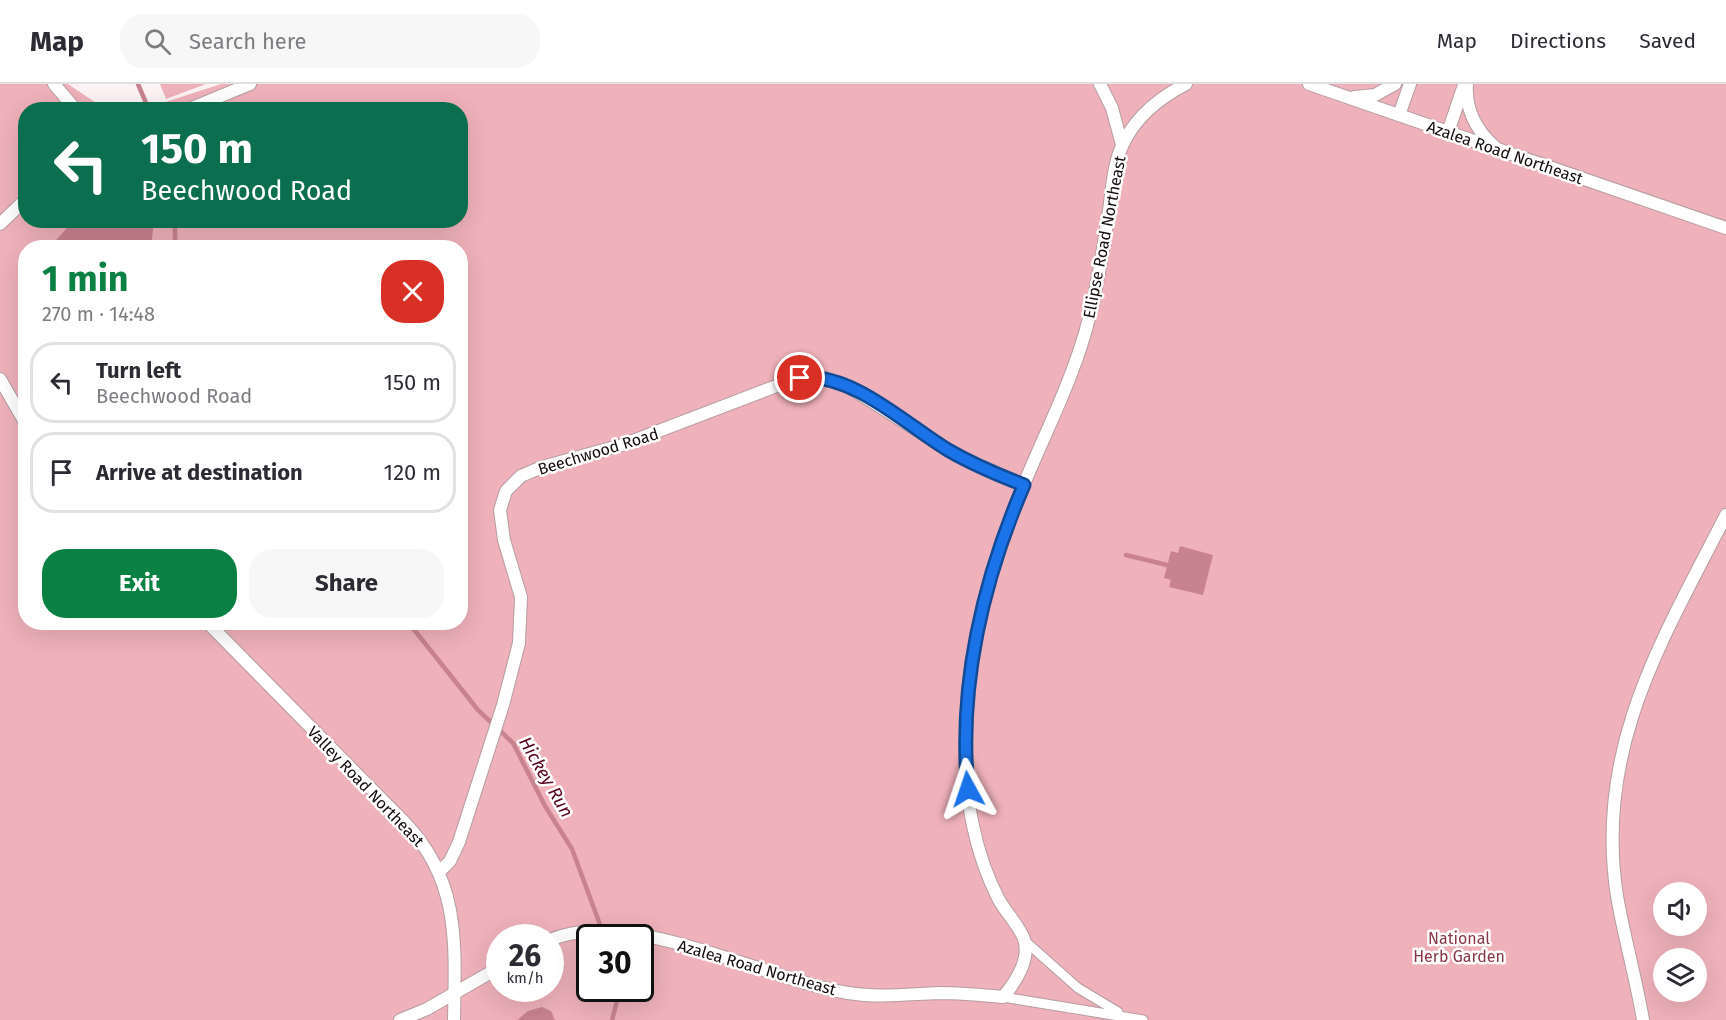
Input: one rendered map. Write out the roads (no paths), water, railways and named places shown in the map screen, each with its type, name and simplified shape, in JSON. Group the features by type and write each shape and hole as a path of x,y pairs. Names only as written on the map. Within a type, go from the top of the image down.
{"street":[{"path":"54,84 69,102"},
{"path":"206,102 250,84"},
{"path":"1100,84 1112,108 1122,145"},
{"name":"Ellipse Road Northeast","path":"1128,1016 1078,988 1025,940 999,901 983,862 972,819 965,752 968,696 979,626 993,571 1024,485 1064,393 1084,333 1100,269 1116,166 1122,145 1141,116 1162,96 1186,84"},
{"name":"Azalea Road Northeast","path":"1308,84 1726,228"},
{"path":"1347,97 1375,95 1395,84"},
{"path":"1399,115 1410,84"},
{"path":"1448,132 1466,84"},
{"path":"1466,84 1468,106 1473,119 1488,141 1498,150"},
{"path":"0,224 18,207"},
{"name":"Azalea Road Northeast","path":"1703,220 1726,237"},
{"name":"Beechwood Road","path":"439,872 454,854 503,705 519,643 522,606 518,579 501,528 500,510 510,486 528,472 631,442 779,385 813,377 825,378 849,387 956,455 1024,485"},
{"path":"0,380 18,410"},
{"path":"1643,1020 1617,895 1613,819 1618,765 1625,735 1642,685 1726,515"},
{"name":"Valley Road Northeast","path":"215,630 409,828 434,861 453,924 454,1020"},
{"name":"Azalea Road Northeast","path":"564,936 600,931 628,933 679,945 803,983 848,993 883,996 958,993 1143,1020"},
{"path":"1003,998 1019,975 1025,940"},
{"path":"400,1020 427,1009 486,975"}],"waterway":[{"name":"Hickey Run","path":"138,84 146,102"},
{"name":"Hickey Run","path":"175,228 175,240"},
{"path":"1126,555 1167,565"},
{"name":"Hickey Run","path":"414,630 478,710 513,743 545,806 572,849 600,924"},
{"name":"Hickey Run","path":"612,1020 617,1002"}],"park label":[{"name":"National Herb Garden","path":"1459,947"}]}
